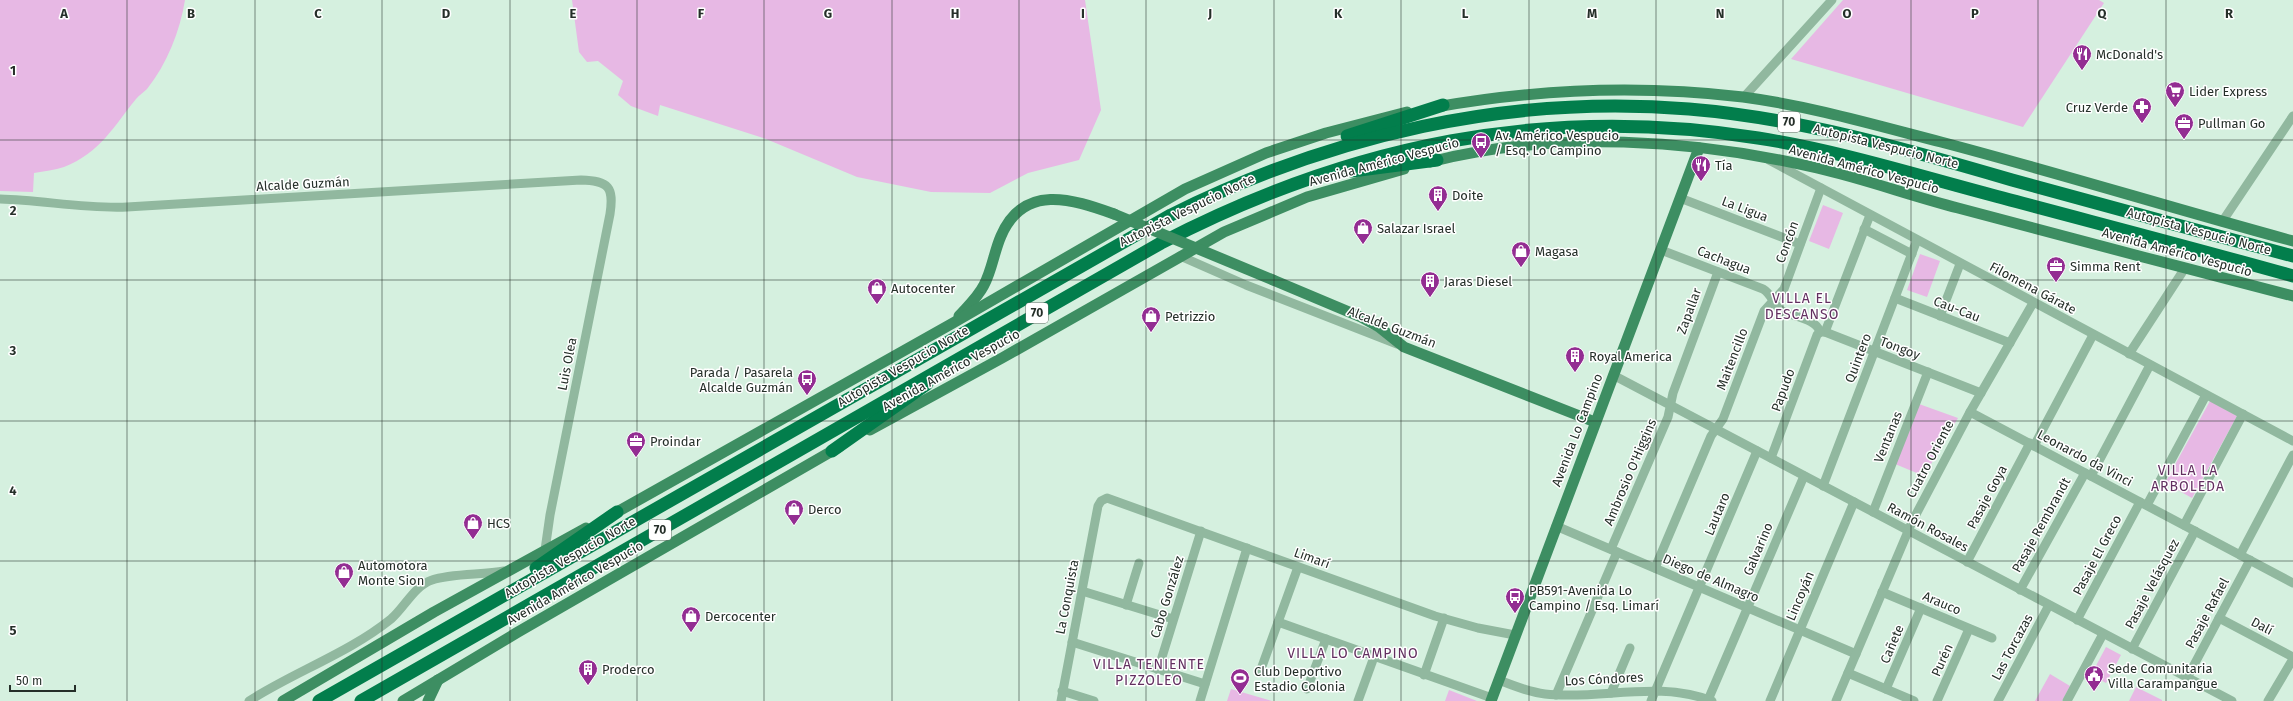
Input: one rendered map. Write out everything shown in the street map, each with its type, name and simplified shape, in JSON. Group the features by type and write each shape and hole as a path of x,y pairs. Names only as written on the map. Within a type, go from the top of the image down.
{"highway":[{"path":"1275,168 1334,141 1443,105"},
{"name":"Autopista Vespucio Norte","path":"319,701 1123,242 1204,199 1275,168 1338,147 1387,134 1485,115 1581,106 1690,109 1762,117 1840,133 2293,256"},
{"name":"Autopista Vespucio Norte","path":"361,701 959,357 1174,236 1226,210 1288,186 1322,173 1384,155 1497,133 1610,126 1695,130 1761,138 1835,154 2293,276"},
{"path":"1288,186 1354,171 1437,160"},
{"path":"832,451 908,398 959,357"},
{"path":"487,604 573,541 617,512"}],"main road":[{"path":"283,701 508,570 617,512 953,323 1151,207 1208,178 1266,153 1326,133 1390,115 1443,105 1508,96 1576,90 1644,90 1744,97 1844,116 2031,166 2222,222 2293,241"},
{"name":"Avenida Américo Vespucio","path":"403,701 832,451 1002,358 1180,256 1236,226 1307,197 1437,160 1495,150 1609,143 1699,148 1763,157 1839,174 1934,202 2293,296"},
{"name":"Avenida Lo Campino","path":"1491,699 1699,148"},
{"path":"953,323 984,286 1003,232 1012,218 1024,208 1043,200 1063,198 1083,203 1114,214 1361,317 1380,327 1404,347"},
{"name":"Alcalde Guzmán","path":"1404,347 1595,422"},
{"path":"428,701 438,680"}],"street":[{"path":"1744,97 1832,0"},
{"path":"2222,222 2293,116"},
{"name":"Filomena Gárate","path":"1763,157 1960,264 2293,441"},
{"name":"Alcalde Guzmán","path":"0,199 30,200 76,206 110,208 581,180 597,181 606,185"},
{"name":"Luis Olea","path":"545,550 550,515 610,214 612,197 606,185"},
{"name":"Concón","path":"1773,301 1784,289 1821,188"},
{"name":"La Ligua","path":"1680,198 1800,244"},
{"name":"Papudo","path":"1772,458 1817,335 1823,332 1870,215"},
{"path":"1864,229 1912,254"},
{"name":"Quintero","path":"1823,486 1917,240"},
{"name":"Cachagua","path":"1661,250 1763,289 1773,301"},
{"name":"Alcalde Guzmán","path":"1180,256 1246,285 1404,347"},
{"path":"1940,316 1960,264"},
{"path":"2129,354 2185,268"},
{"name":"Zapallar","path":"1670,405 1673,393 1718,272"},
{"name":"Cau-Cau","path":"1895,298 2010,343"},
{"name":"Tongoy","path":"1773,301 1782,311 1815,324 1823,332 1981,393"},
{"name":"Maitencillo","path":"1656,568 1711,436 1723,419 1764,311 1773,301"},
{"name":"Cuatro Oriente","path":"1836,701 1908,531 1970,412 2033,303"},
{"name":"Pasaje Goya","path":"1966,562 2093,335"},
{"name":"Pasaje Rembrandt","path":"2020,590 2150,365"},
{"name":"Ventanas","path":"1873,512 1928,372"},
{"name":"Ramón Rosales","path":"1613,375 2232,701"},
{"name":"Pasaje El Greco","path":"2077,620 2206,395"},
{"name":"Ambrosio O'Higgins","path":"1556,695 1668,417 1670,405"},
{"name":"Leonardo da Vinci","path":"1970,412 2293,582"},
{"name":"Pasaje Velásquez","path":"2184,525 2243,414"},
{"name":"Lautaro","path":"1651,701 1757,451"},
{"path":"2240,555 2293,455"},
{"name":"Galvarino","path":"1710,700 1804,476"},
{"name":"Limarí","path":"1103,500 1113,499 1298,567 1444,618 1478,628 1515,635"},
{"name":"La Conquista","path":"1060,701 1098,506 1103,500"},
{"name":"Lincoyán","path":"1770,701 1854,502"},
{"name":"Diego de Almagro","path":"1556,526 1856,654"},
{"name":"Cabo González","path":"1158,670 1201,531"},
{"name":"Pasaje Velásquez","path":"2132,649 2195,531"},
{"path":"1200,701 1247,548"},
{"name":"Pasaje Rafael","path":"2187,678 2250,560"},
{"path":"1126,605 1139,563"},
{"path":"1260,672 1298,567"},
{"path":"249,701 376,630 398,612 419,588 429,581 444,578 478,576 508,570"},
{"path":"1082,591 1173,619"},
{"name":"Arauco","path":"1882,592 1992,638"},
{"name":"Las Torcazas","path":"1998,701 2049,605"},
{"name":"Cañete","path":"1886,689 1921,608"},
{"path":"1424,675 1444,618"},
{"name":"Dalí","path":"2218,618 2293,658 2268,701"},
{"path":"1278,622 1491,699"},
{"name":"Purén","path":"1937,701 1970,629"},
{"path":"2067,701 2103,634"},
{"path":"1307,689 1326,639"},
{"path":"1072,642 1205,684"},
{"path":"1611,693 1630,648"},
{"path":"1358,701 1374,657"},
{"path":"1848,673 1914,701"},
{"name":"Los Cóndores","path":"1499,680 1526,690 1556,695 1587,697 1611,693 1656,690 1686,693 1710,700"},
{"path":"1062,691 1094,701"}],"shaded area":[{"path":"0,0 185,0 180,23 172,47 161,69 147,89 137,98 105,138 87,154 64,167 34,173 33,192 0,191"},
{"path":"572,0 1085,0 1101,110 1079,160 1028,173 990,193 931,192 857,177 766,139 660,105 658,116 631,106 618,95 623,81 598,61 587,62 579,52"},
{"path":"1843,0 2099,0 2104,3 2023,127 1791,59"},
{"path":"1823,205 1843,213 1829,249 1809,241"},
{"path":"1920,254 1940,261 1927,297 1907,290"},
{"path":"2210,401 2237,416 2192,498 2165,483"},
{"path":"1919,404 1958,418 1924,476 1895,464"},
{"path":"2106,647 2121,655 2106,683 2091,675"},
{"path":"2050,674 2070,686 2062,701 2035,701"},
{"path":"2136,687 2162,700 2162,701 2129,701"},
{"name":"Club Deportivo Estadio Colonia","path":"1231,689 1272,701 1227,701"},
{"path":"1449,690 1477,701 1445,701"}],"place":[{"name":"McDonald's","path":"2082,71"},
{"name":"Lider Express","path":"2175,108"},
{"name":"Cruz Verde","path":"2142,124"},
{"name":"Pullman Go","path":"2184,140"},
{"name":"Av. Américo Vespucio / Esq. Lo Campino","path":"1481,159"},
{"name":"Tía","path":"1701,182"},
{"name":"Doite","path":"1438,212"},
{"name":"Salazar Israel","path":"1363,245"},
{"name":"Magasa","path":"1521,268"},
{"name":"Simma Rent","path":"2056,283"},
{"name":"Jaras Diesel","path":"1430,298"},
{"name":"Autocenter","path":"877,305"},
{"name":"Petrizzio","path":"1151,333"},
{"name":"Royal America","path":"1575,373"},
{"name":"Parada / Pasarela Alcalde Guzmán","path":"807,396"},
{"name":"Proindar","path":"636,458"},
{"name":"Derco","path":"794,526"},
{"name":"HCS","path":"473,540"},
{"name":"Automotora Monte Sion","path":"344,589"},
{"name":"PB591-Avenida Lo Campino / Esq. Limarí","path":"1515,614"},
{"name":"Dercocenter","path":"691,633"},
{"name":"Proderco","path":"588,686"},
{"name":"Sede Comunitaria Villa Carampangue","path":"2094,692"},
{"name":"Club Deportivo Estadio Colonia","path":"1240,695"}],"district":[{"name":"VILLA EL DESCANSO","path":"1802,306"},
{"name":"VILLA LA ARBOLEDA","path":"2188,478"},
{"name":"VILLA LO CAMPINO","path":"1353,653"},
{"name":"VILLA TENIENTE PIZZOLEO","path":"1149,672"}]}
